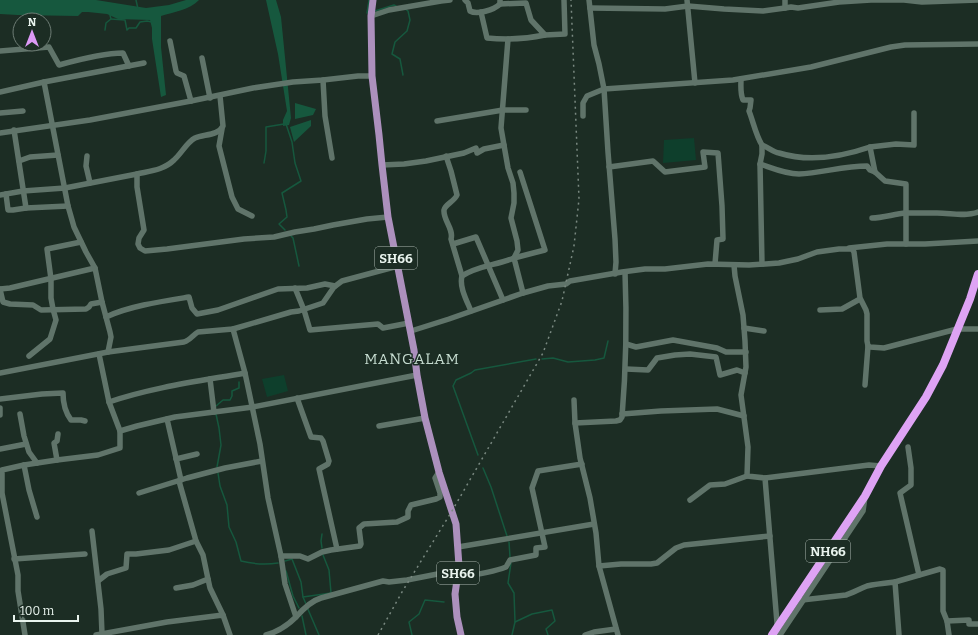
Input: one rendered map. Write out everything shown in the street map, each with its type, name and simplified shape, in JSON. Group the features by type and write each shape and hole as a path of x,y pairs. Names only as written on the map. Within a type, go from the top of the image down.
{"highway":[{"name":"NH66","path":"772,635 779,632 800,600 865,496 881,466 926,397 943,365 978,274"}],"main road":[{"name":"SH66","path":"373,0 371,16 372,76 380,134 388,217 411,331 425,418 439,472 456,524 459,566 455,594 457,617 461,635"}],"street":[{"path":"371,16 396,8 450,0"},
{"path":"465,0 468,3 471,13 495,8 500,2 526,3 531,20 545,35"},
{"path":"481,12 487,38 500,40 565,34 564,0"},
{"path":"589,0 594,45 604,90 616,245 615,274"},
{"path":"785,0 785,8"},
{"path":"590,8 665,9 688,3 756,12 791,7 798,8 822,2 878,0 922,2 978,0"},
{"path":"688,3 695,83"},
{"path":"508,39 501,128 508,168 513,184 514,203 511,218 518,250 514,258 523,293"},
{"path":"170,41 176,71 184,76 191,101"},
{"path":"583,116 583,103 587,96 604,90 741,78 811,67 905,45 978,44"},
{"path":"0,51 48,47 59,65 76,60 123,53 129,66"},
{"path":"202,58 210,98"},
{"path":"0,92 144,63"},
{"path":"0,133 90,120 210,98 253,88 293,82 372,76"},
{"path":"741,78 743,100 751,100 749,110 759,140 762,144 778,153 809,158 837,156 870,148 896,144 914,145 914,113"},
{"path":"323,80 325,116 332,158"},
{"path":"44,82 68,206 74,227 95,268 111,337 108,352"},
{"path":"220,96 223,126 219,146 232,197 238,209 252,216"},
{"path":"437,121 503,110 526,110"},
{"path":"0,113 23,111"},
{"path":"68,206 8,210 3,195 23,191 65,188 160,169 174,161 194,138 218,132 222,129"},
{"path":"14,130 26,208"},
{"path":"762,144 760,164 762,264"},
{"path":"382,165 404,164 464,153 476,148 477,153 484,149 504,146"},
{"path":"870,148 875,172"},
{"path":"609,167 653,161 664,172 704,167 703,152 718,153 723,239 717,240 715,264"},
{"path":"19,161 30,157 58,155"},
{"path":"87,156 86,166 90,183"},
{"path":"446,156 457,195 454,200 445,206 444,210 462,276 462,289 471,311"},
{"path":"760,164 798,174 866,166 885,181 906,184 906,244"},
{"path":"462,276 488,266 546,250 520,172"},
{"path":"137,174 137,187 144,230 139,238 138,244 144,251 244,239 274,237 367,219 388,217"},
{"path":"872,218 881,218 906,213 972,214 978,212"},
{"path":"453,244 476,237 503,300"},
{"path":"411,331 548,286 566,284 570,281 625,272 645,269 715,264 748,265 787,262 818,252 887,244 978,241"},
{"path":"30,356 50,339 56,320 51,298 51,279 47,249 81,242"},
{"path":"849,248 854,252 860,299 868,314 868,346 865,385"},
{"path":"734,265 741,303 746,352 745,373 741,395 748,447 747,476"},
{"path":"0,373 108,352 184,342 198,332 233,329 291,312 304,310 323,304 335,286 342,281 398,266"},
{"path":"95,268 51,279 0,289 3,302 33,305 41,310 86,308 91,304 102,302"},
{"path":"575,423 616,421 620,420 622,417 626,369 625,272"},
{"path":"106,317 134,307 189,297 192,308 196,314 218,310 278,289 307,288 325,284 335,286"},
{"path":"295,288 310,330 378,324 383,328 409,323"},
{"path":"820,310 842,309 860,299"},
{"path":"744,328 764,331"},
{"path":"233,329 253,407 268,498 281,556 285,584 296,617"},
{"path":"868,346 884,348 957,329 978,329"},
{"path":"626,344 636,347 673,340 717,348 726,352 746,352"},
{"path":"25,635 18,591 18,575 2,493 1,468 98,455 120,448 120,431 109,402 99,354"},
{"path":"626,369 648,370 657,358 690,354 716,357 720,375 737,370 745,373"},
{"path":"109,402 125,396 152,390 245,373"},
{"path":"120,431 167,419 253,407 417,374"},
{"path":"210,379 214,412"},
{"path":"0,399 63,393 65,408 71,420 85,421"},
{"path":"297,398 311,437 321,438 329,461 328,464 319,469 337,549"},
{"path":"574,400 575,423 590,498 599,566 617,632 594,632 585,635"},
{"path":"0,408 0,415"},
{"path":"622,414 661,410 717,409 744,416"},
{"path":"20,414 26,444 29,452 37,463"},
{"path":"379,426 425,418"},
{"path":"167,419 180,481 196,541 203,555 212,592 230,635"},
{"path":"57,460 54,443 57,441 58,434"},
{"path":"0,449 26,444"},
{"path":"908,448 911,468 911,485 900,493 919,576"},
{"path":"176,459 197,454"},
{"path":"139,493 225,468 262,461"},
{"path":"266,635 278,630 296,617 305,607 317,599 383,581 389,582 458,574 473,575 506,567 510,560 536,555 536,548 545,547 532,488 538,471 582,464"},
{"path":"24,465 29,490 37,517"},
{"path":"690,500 710,485 725,484 747,476 765,478 869,465 881,466"},
{"path":"281,556 300,556 308,559 325,551 360,546 359,528 364,524 397,522 408,518 408,511 411,505 440,497 435,478 439,472"},
{"path":"765,478 779,632"},
{"path":"458,547 594,524"},
{"path":"92,531 101,609 102,634"},
{"path":"599,566 657,563 676,548 684,545 770,536"},
{"path":"98,581 107,574 126,568 127,554 169,550 196,541"},
{"path":"14,559 85,554"},
{"path":"800,600 851,594 874,584 896,582 940,569 943,570 943,611 947,621 949,635"},
{"path":"176,588 193,585 208,578"},
{"path":"896,582 899,635"},
{"path":"96,635 167,622 222,615"},
{"path":"947,621 969,620 969,624 978,624"}],"shaded area":[{"path":"0,0 96,0 146,8 169,5 186,0 199,0 186,8 161,16 161,47 166,95 161,97 150,20 118,19 107,14 88,12 82,12 78,16 52,16 52,12 12,12 12,15 0,14"},
{"path":"266,0 276,0 281,17 291,118 289,125 283,126 283,120 287,111 278,54"},
{"path":"295,103 316,109 313,115 295,119"},
{"path":"311,120 311,126 294,142 290,127"},
{"path":"694,138 696,160 663,163 664,140"},
{"path":"284,375 288,391 267,397 262,379"}],"waterway":[{"path":"136,0 138,9"},
{"path":"367,13 369,0"},
{"path":"375,11 394,5 396,6"},
{"path":"403,75 400,59 392,54 395,42 407,31 410,20 408,11 405,9"},
{"path":"105,30 106,23 111,19 110,15"},
{"path":"111,19 125,20 127,30 129,28 136,28 140,22 152,22"},
{"path":"264,163 266,151 266,127 284,124"},
{"path":"285,230 279,224 287,217 282,193 301,181 295,163 292,142 286,124"},
{"path":"291,236 293,238 299,266"},
{"path":"542,359 553,358 568,362 604,358 608,341"},
{"path":"478,455 453,386 456,380 475,370 536,359"},
{"path":"216,406 223,400 230,400 232,391 239,388 239,382"},
{"path":"216,414 221,445 217,467"},
{"path":"483,468 491,487 507,536"},
{"path":"218,473 220,486 227,505 229,527 236,542 241,561 259,564 278,563"},
{"path":"322,534 322,548"},
{"path":"509,542 510,557"},
{"path":"303,597 331,593 329,570 323,555"},
{"path":"285,561 292,559 301,582 303,597 306,604"},
{"path":"511,563 508,583 514,593 515,622 512,635"},
{"path":"286,571 293,596 299,608"},
{"path":"412,635 409,622 419,614 425,600 444,602"},
{"path":"307,607 319,635"},
{"path":"515,622 532,614 552,610 555,621 546,629 548,635"},
{"path":"302,616 306,635"}],"railway":[{"path":"378,635 402,592 452,511 543,353 562,301 574,246 579,199 571,0"}],"district":[{"name":"MANGALAM","path":"412,359"}]}
